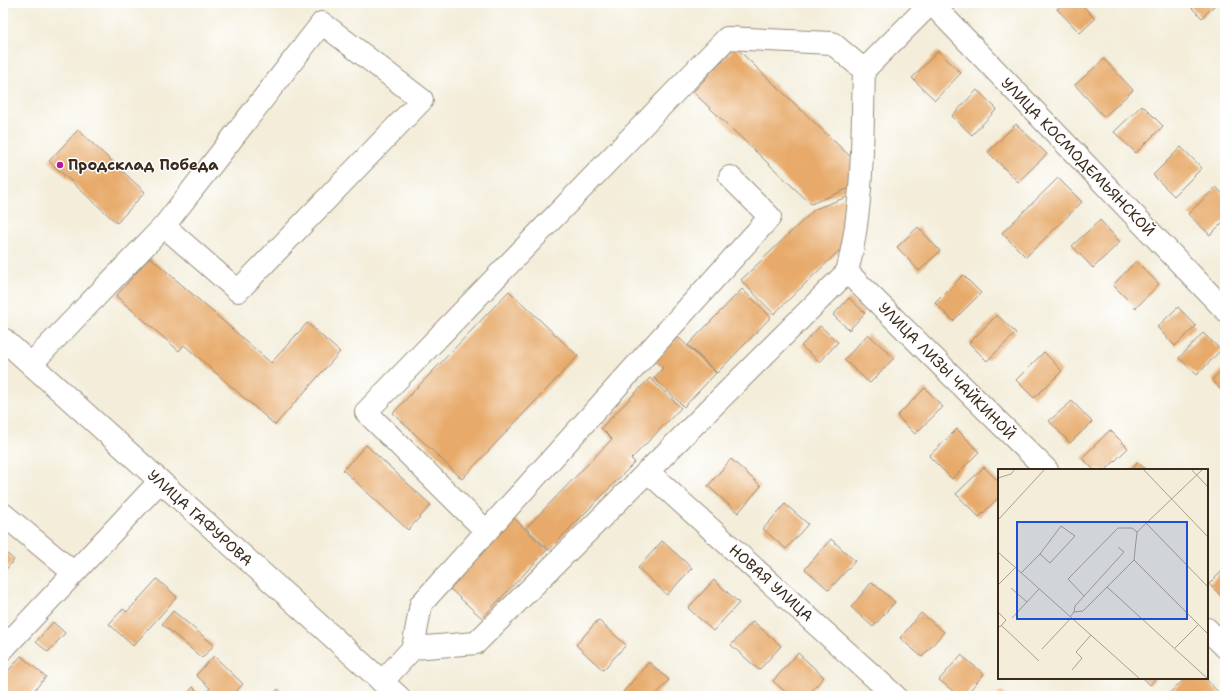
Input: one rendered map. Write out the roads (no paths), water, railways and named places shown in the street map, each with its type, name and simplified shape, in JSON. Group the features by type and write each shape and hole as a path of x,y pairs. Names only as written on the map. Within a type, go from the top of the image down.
{"street":[{"path":"413,648 476,643 847,272 855,241 860,181 864,70 931,3"},
{"name":"УЛИЦА КОСМОДЕМЬЯНСКОЙ","path":"931,3 1225,310"},
{"path":"31,364 164,226 322,23 422,100 238,291 164,226"},
{"path":"486,531 366,412 727,38 832,43 864,70"},
{"path":"391,691 413,648 421,604 770,217 730,177"},
{"name":"УЛИЦА ЛИЗЫ ЧАЙКИНОЙ","path":"847,272 1046,469"},
{"name":"УЛИЦА ГАФУРОВА","path":"3,339 391,691"},
{"name":"НОВАЯ УЛИЦА","path":"647,471 895,696"},
{"path":"3,649 160,481"},
{"path":"3,514 74,573"},
{"path":"1208,630 1225,647"}],"place":[{"name":"Продсклад Победа","path":"60,165"}]}
